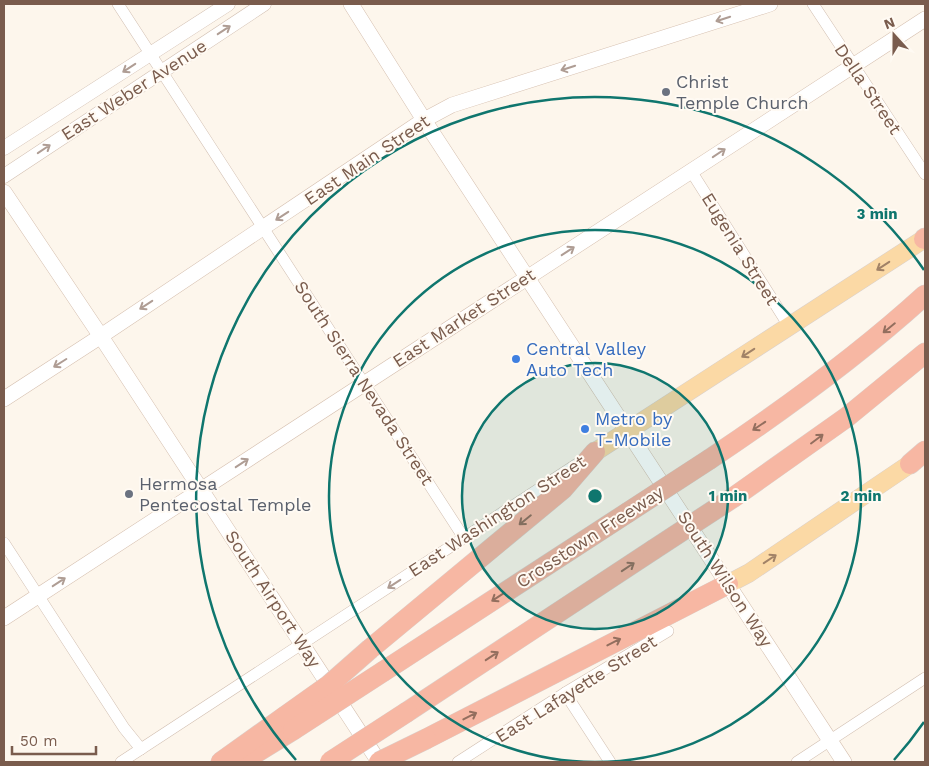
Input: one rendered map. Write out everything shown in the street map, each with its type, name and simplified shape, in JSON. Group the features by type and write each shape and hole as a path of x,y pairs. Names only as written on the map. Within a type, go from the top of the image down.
{"highway":[{"name":"Crosstown Freeway","path":"242,762 289,723 384,671 800,399 898,320 925,295"},
{"path":"330,762 734,497 826,432 925,353"},
{"path":"918,460 925,451"},
{"path":"221,762 289,723 328,685 563,489 595,452"},
{"path":"379,762 728,584"}],"main road":[{"name":"South Wilson Way","path":"350,4 844,762"},
{"name":"East Main Street","path":"4,399 264,229 424,120 452,104 770,4"},
{"name":"East Market Street","path":"4,618 851,65 925,19"},
{"name":"South Airport Way","path":"4,192 100,335 379,762"},
{"name":"East Washington Street","path":"595,452 925,238"},
{"path":"728,584 749,573 918,460"}],"street":[{"name":"South Sierra Nevada Street","path":"118,4 464,538"},
{"name":"East Weber Avenue","path":"4,148 228,4"},
{"name":"East Weber Avenue","path":"4,176 264,4"},
{"name":"Della Street","path":"813,4 851,65 925,174"},
{"name":"Eugenia Street","path":"691,171 789,326"},
{"name":"East Washington Street","path":"121,762 595,452"},
{"path":"4,543 124,728 141,749"},
{"name":"East Lafayette Street","path":"458,762 565,693 668,631"},
{"path":"797,762 925,678"},
{"path":"565,693 610,762"}],"place":[{"name":"Christ Temple Church","path":"666,92"},
{"name":"Central Valley Auto Tech","path":"516,359"},
{"name":"Metro by T-Mobile","path":"585,429"},
{"name":"Hermosa Pentecostal Temple","path":"129,494"}]}
